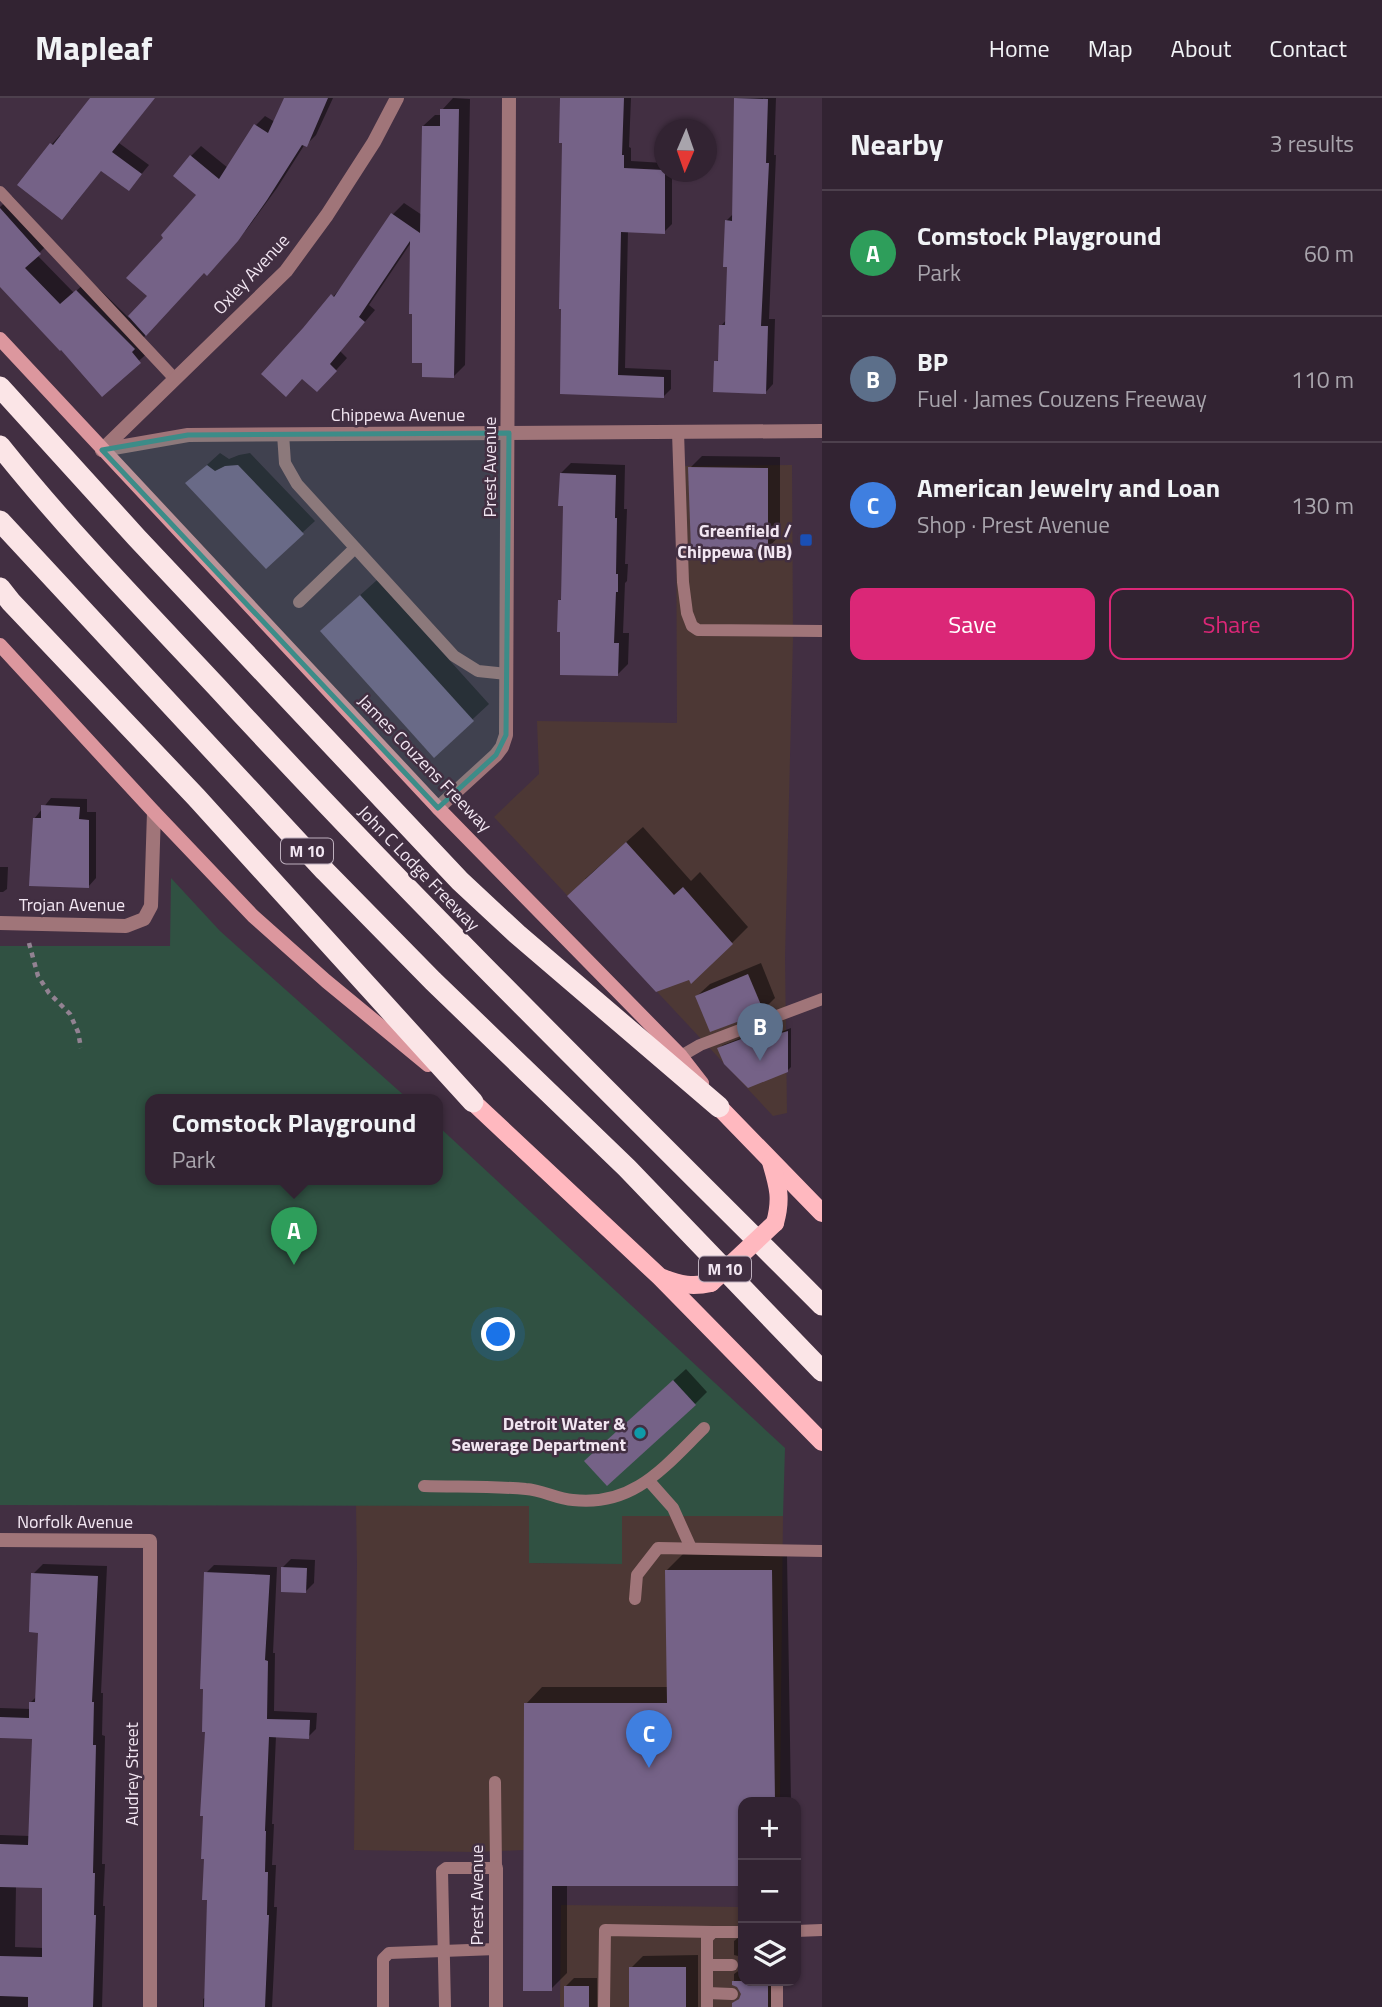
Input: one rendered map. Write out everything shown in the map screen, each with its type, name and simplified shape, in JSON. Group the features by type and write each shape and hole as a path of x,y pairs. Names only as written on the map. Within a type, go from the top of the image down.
{"highway":[{"path":"0,387 137,538 460,881 517,934 719,1107"},
{"name":"John C Lodge Freeway","path":"0,446 109,571 320,800 429,913 822,1305"},
{"name":"M 10","path":"0,521 397,944 627,1168 822,1370"},
{"path":"0,588 196,797 473,1102"}],"main road":[{"name":"James Couzens Freeway","path":"0,339 438,808 681,1056 719,1107 822,1213"},
{"path":"0,645 253,916 326,981 473,1102 660,1277 822,1442"},
{"path":"660,1277 679,1284 696,1286 711,1283 775,1223 780,1204 778,1184 770,1161"}],"street":[{"name":"Oxley Avenue","path":"102,450 286,271 327,215 374,142 397,98"},
{"name":"Prest Avenue","path":"438,808 496,755 506,735 509,98"},
{"name":"Chippewa Avenue","path":"102,450 188,435 822,431"},
{"name":"Trojan Avenue","path":"0,923 126,926 144,919 151,905 154,812"},
{"name":"Norfolk Avenue","path":"0,1540 150,1541"},
{"name":"Audrey Street","path":"150,1541 150,2007"},
{"name":"Prest Avenue","path":"496,1867 496,2007"}],"lane":[{"path":"0,192 175,379"},
{"path":"678,432 682,582 692,626 698,630 822,631"},
{"path":"284,434 285,463 297,484 454,656 478,671 507,674"},
{"path":"299,602 355,548"},
{"path":"681,1056 700,1045 822,999"},
{"path":"424,1486 528,1489 572,1500 600,1501 619,1496 649,1481 704,1428"},
{"path":"649,1481 673,1508 691,1548"},
{"path":"635,1599 637,1575 658,1548 822,1551"},
{"name":"Prest Avenue","path":"495,1782 496,1867"},
{"path":"444,2007 442,1871 446,1868 496,1867"},
{"path":"604,2007 605,1930 738,1932"},
{"path":"801,1931 822,1930"},
{"path":"707,2007 707,1938 713,1932"},
{"path":"383,2007 383,1959 389,1953 496,1949"},
{"path":"707,1965 732,1965"},
{"path":"707,1993 732,1993"}],"path":[{"path":"29,943 38,976 49,993 70,1014 81,1048"}],"highlighted area":[{"path":"509,433 506,735 496,755 438,808 102,450 188,435"}],"shaded area":[{"path":"792,465 793,638 785,957 787,1113 773,1116 494,817 539,774 537,721 677,723 676,466"},
{"path":"356,1505 530,1506 530,1563 622,1564 622,1516 783,1516 780,1797 738,1797 738,1850 354,1850"},
{"path":"561,1905 738,1907 738,1986 782,1986 783,2007 560,2007"}],"green space":[{"path":"171,878 220,931 402,1094 145,1094 145,1185 443,1185 443,1131 785,1448 783,1516 622,1516 622,1564 529,1563 529,1506 0,1505 0,946 170,946"}],"building":[{"path":"90,98 155,98 112,152 142,174 129,191 101,171 62,220 17,185"},
{"path":"284,98 328,98 307,147 302,145 238,241 207,276 204,273 146,336 128,316 147,296 126,278 163,238 161,235 196,195 173,176 190,155 219,179 254,124 268,133"},
{"path":"560,98 624,98 624,168 654,170 654,182 665,182 665,234 621,232 618,375 664,377 664,398 560,394 562,143 559,143"},
{"path":"734,98 768,99 766,163 769,163 761,326 768,326 766,394 713,392 714,361 718,361 719,325 725,325 727,267 723,267 725,220 732,221"},
{"path":"440,109 459,109 454,378 422,377 422,363 412,363 412,314 409,314 410,241 359,317 365,322 330,364 337,371 317,392 302,379 286,397 261,374 331,294 334,297 391,213 420,233 422,126 440,126"},
{"path":"0,208 41,254 25,268 60,304 76,290 135,349 132,352 141,363 102,397 0,287"},
{"path":"207,465 215,471 225,466 238,465 304,534 266,569 185,483"},
{"path":"688,467 768,468 768,549 691,550"},
{"path":"560,473 616,475 618,592 614,643 619,643 618,676 560,675 560,632 557,632 558,600 561,600 563,506 558,506"},
{"path":"360,595 474,721 434,758 320,631"},
{"path":"41,805 80,807 79,819 89,820 89,888 29,886 33,818 41,818"},
{"path":"626,842 674,895 683,887 733,944 691,984 689,980 656,992 567,896"},
{"path":"748,974 764,1012 710,1032 695,996"},
{"path":"771,1028 774,1035 788,1031 788,1072 748,1088 724,1064 717,1048"},
{"name":"Detroit Water & Sewerage Department","path":"673,1380 696,1405 607,1486 584,1461"},
{"path":"281,1567 307,1568 306,1593 281,1592"},
{"path":"665,1570 772,1570 775,1797 738,1797 738,1886 552,1886 552,1991 523,1991 524,1703 667,1703"},
{"path":"204,1572 270,1575 265,1660 268,1661 267,1719 310,1720 309,1739 269,1737 265,1872 268,1872 269,1915 265,2007 204,2007 207,1900 202,1900 203,1816 200,1816 205,1732 202,1732 203,1689 200,1689"},
{"path":"31,1573 98,1576 92,1702 93,1745 96,1745 93,2007 28,2007 28,1997 0,1996 0,1956 42,1957 42,1888 0,1887 0,1844 28,1845 32,1739 0,1738 0,1717 29,1718 29,1702 35,1702 38,1633 29,1632"},
{"path":"629,1967 686,1967 686,2007 629,2007"},
{"path":"732,1981 738,1981 738,1986 768,1986 768,2007 732,2007 732,2003 739,1999 741,1994 737,1987 732,1985"},
{"path":"564,1986 589,1986 589,2007 564,2007"}],"place":[{"name":"Greenfield / Chippewa (NB)","path":"806,540"},
{"name":"BP","path":"760,1061"},
{"name":"Comstock Playground","path":"294,1265"},
{"name":"Detroit Water & Sewerage Department","path":"640,1433"},
{"name":"American Jewelry and Loan","path":"649,1768"}]}
